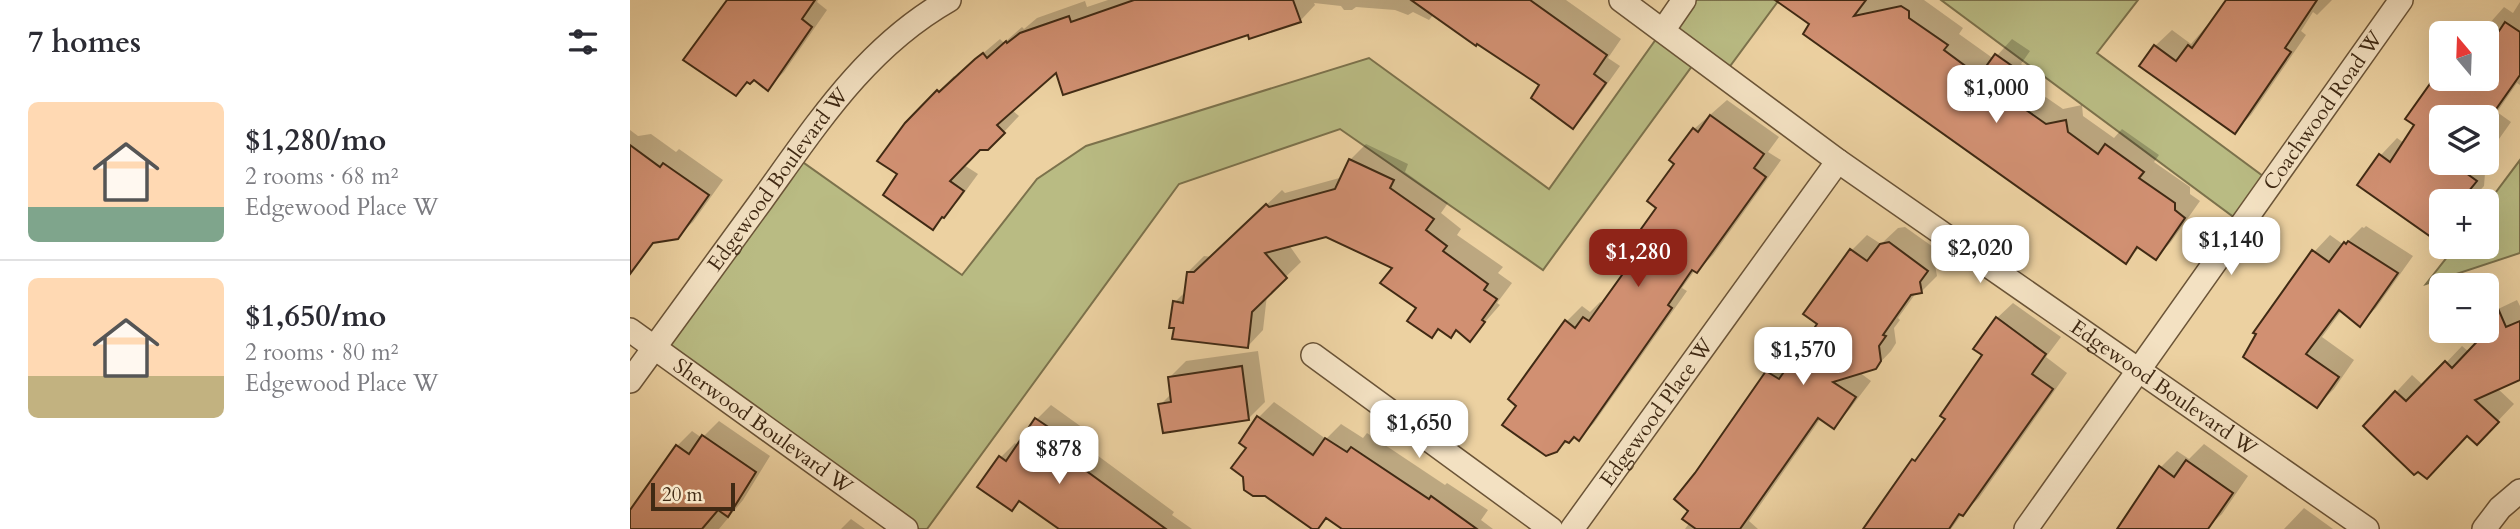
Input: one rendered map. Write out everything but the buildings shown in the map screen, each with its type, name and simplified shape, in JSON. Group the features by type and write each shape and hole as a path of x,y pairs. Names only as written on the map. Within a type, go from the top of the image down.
{"street":[{"name":"Edgewood Boulevard W","path":"630,381 840,94 881,48 931,10 949,0"},
{"name":"Edgewood Boulevard W","path":"1621,0 1664,29 1722,77 1838,161 2367,529"},
{"path":"1664,29 1684,0"},
{"name":"Coachwood Road W","path":"2026,529 2401,0"},
{"name":"Edgewood Place W","path":"1572,529 1838,161"},
{"name":"Sherwood Boulevard W","path":"630,330 906,529"},
{"path":"1313,355 1551,529"},
{"path":"2484,529 2500,508 2520,491"}],"green space":[{"path":"1684,0 1779,0 1722,77 1698,58 1543,270 1340,129 1179,184 927,529 906,529 654,348 794,156 962,275 1037,179 1086,146 1369,58 1549,189"},
{"path":"1941,0 2138,0 2097,53 2271,182 2243,224"},
{"path":"2520,160 2520,253 2459,273 2435,273 2446,259 2499,259 2498,189"}]}
